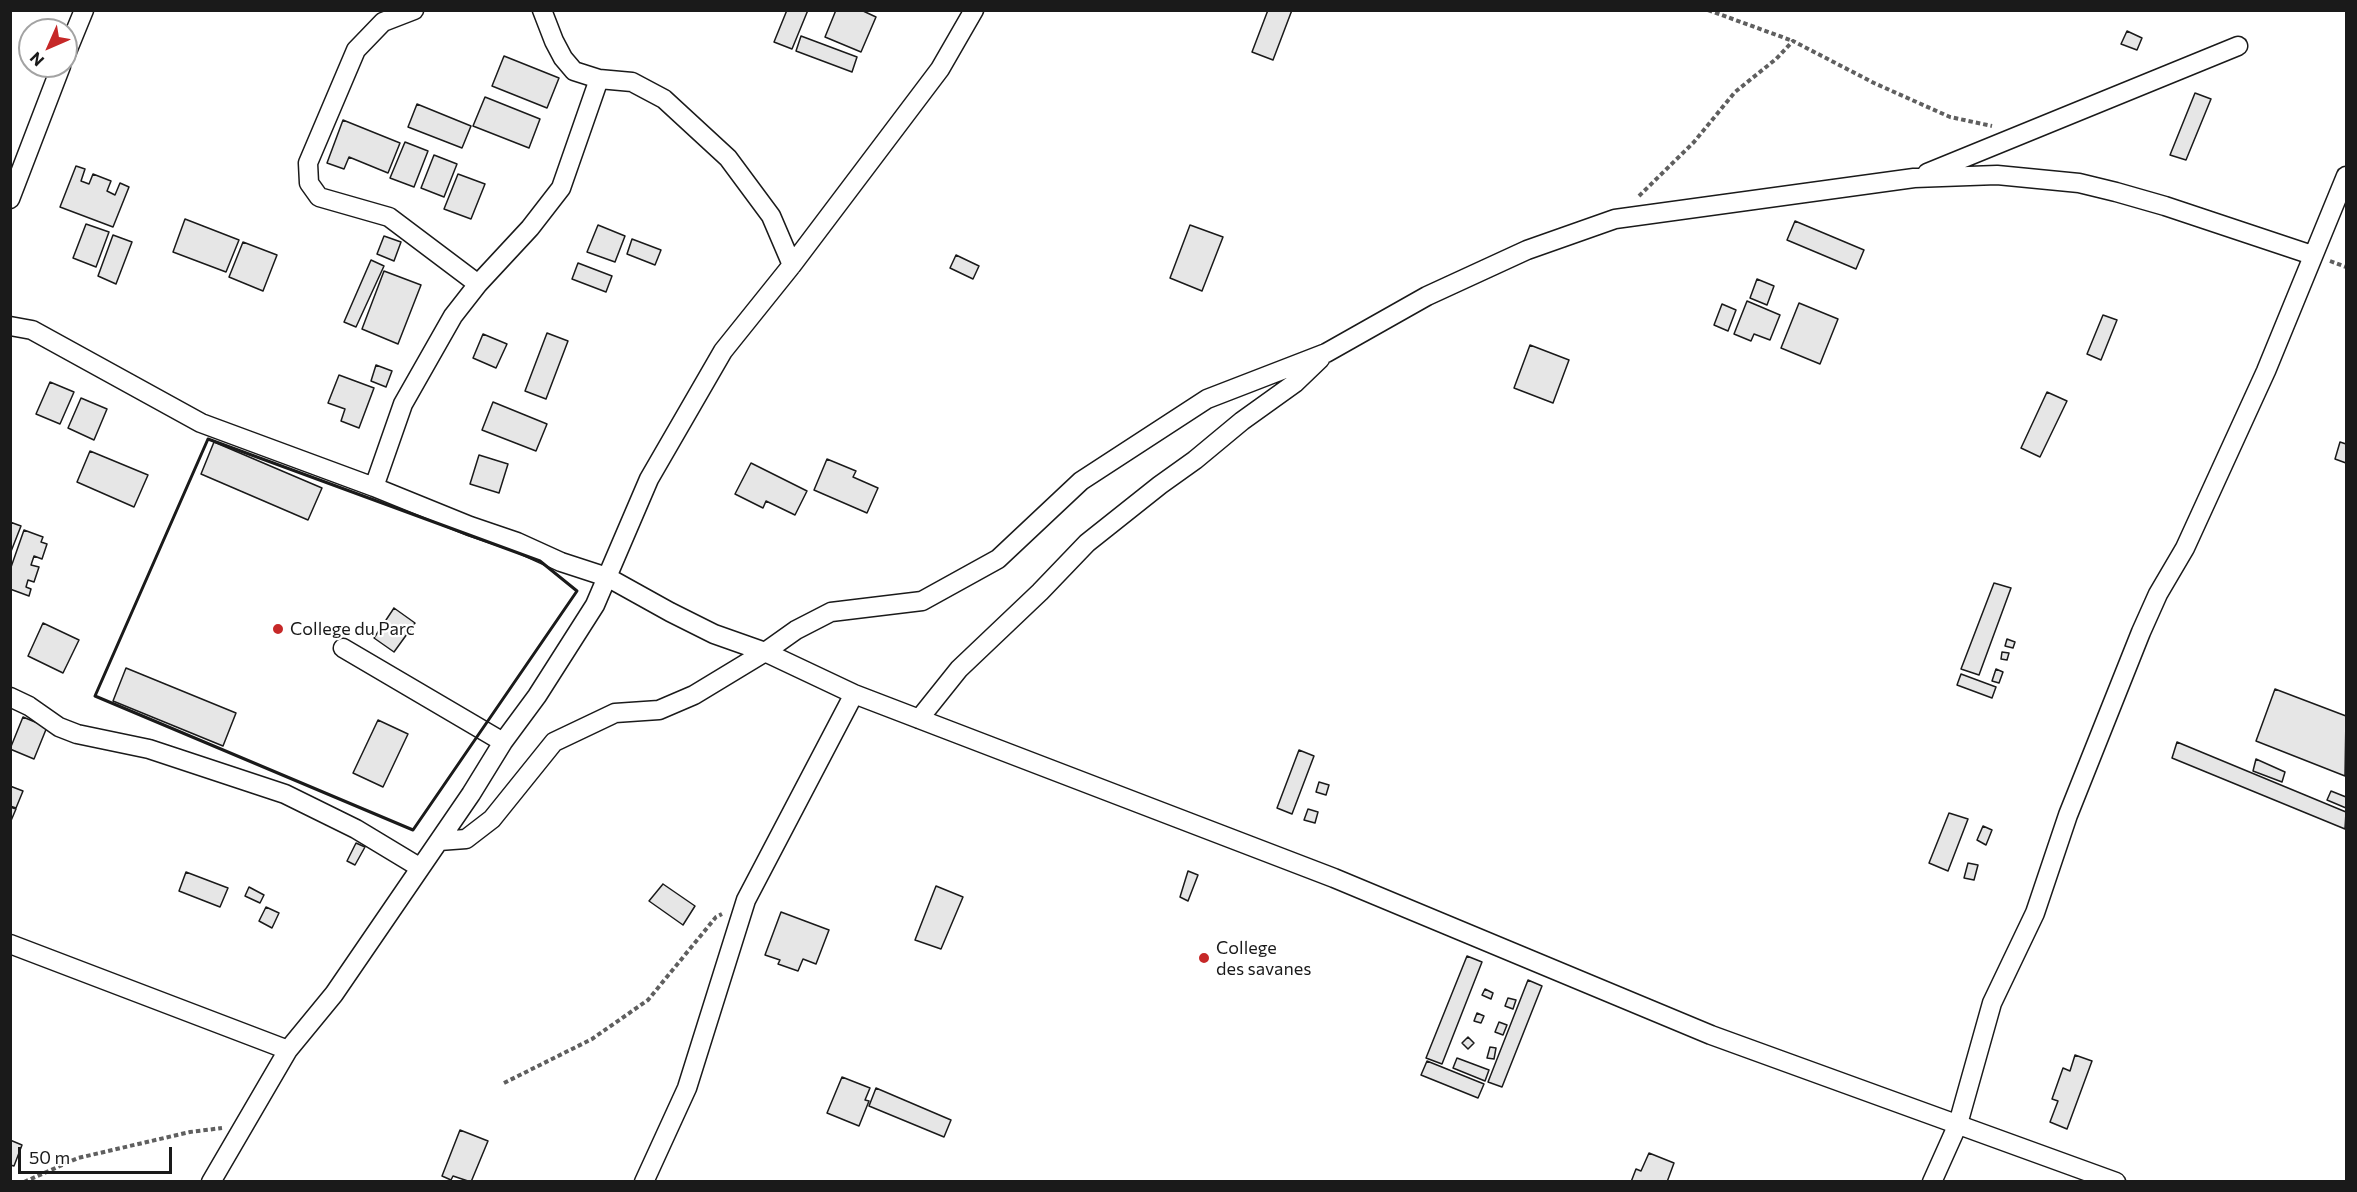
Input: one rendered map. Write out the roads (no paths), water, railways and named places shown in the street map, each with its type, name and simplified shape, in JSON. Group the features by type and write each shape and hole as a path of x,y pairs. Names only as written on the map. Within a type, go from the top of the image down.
{"street":[{"path":"78,25 84,10"},
{"path":"414,10 383,22 356,50 308,163 309,183 319,196 389,217 478,284"},
{"path":"542,10 554,41 563,58 574,71 599,79 632,82 664,99 728,158 771,216 792,266"},
{"path":"211,1182 288,1050 334,994 439,841 503,742 537,696 595,605 649,479 723,351 792,266 940,69 974,10"},
{"path":"1914,178 2238,46"},
{"path":"10,199 56,78"},
{"path":"374,487 402,404 453,315 478,284 530,228 561,188 599,79"},
{"path":"439,841 466,839 492,819 554,742 615,713 659,710 685,699 765,652 796,630 831,612 922,601 998,559 1082,481 1207,399 1326,353 1426,296 1527,250 1615,219 1914,178 1997,175 2079,183 2165,206 2312,255"},
{"path":"1932,1182 1958,1124 1992,1003 2034,913 2068,815 2141,632 2158,594 2185,548 2266,371 2346,176"},
{"path":"10,326 32,330 201,423 374,487 470,526 517,542 561,562 607,578 714,634 765,652 854,694 1334,878 1711,1035 2116,1182"},
{"path":"919,719 959,669 1040,592 1087,543 1294,383 1326,353"},
{"path":"343,648 503,742"},
{"path":"644,1182 687,1088 746,900 854,694"},
{"path":"10,697 29,706 59,727 77,734 149,749 285,794 356,829 419,867"},
{"path":"10,944 288,1050"}],"place":[{"name":"College du Parc","path":"278,629"},
{"name":"College des savanes","path":"1204,958"}]}
